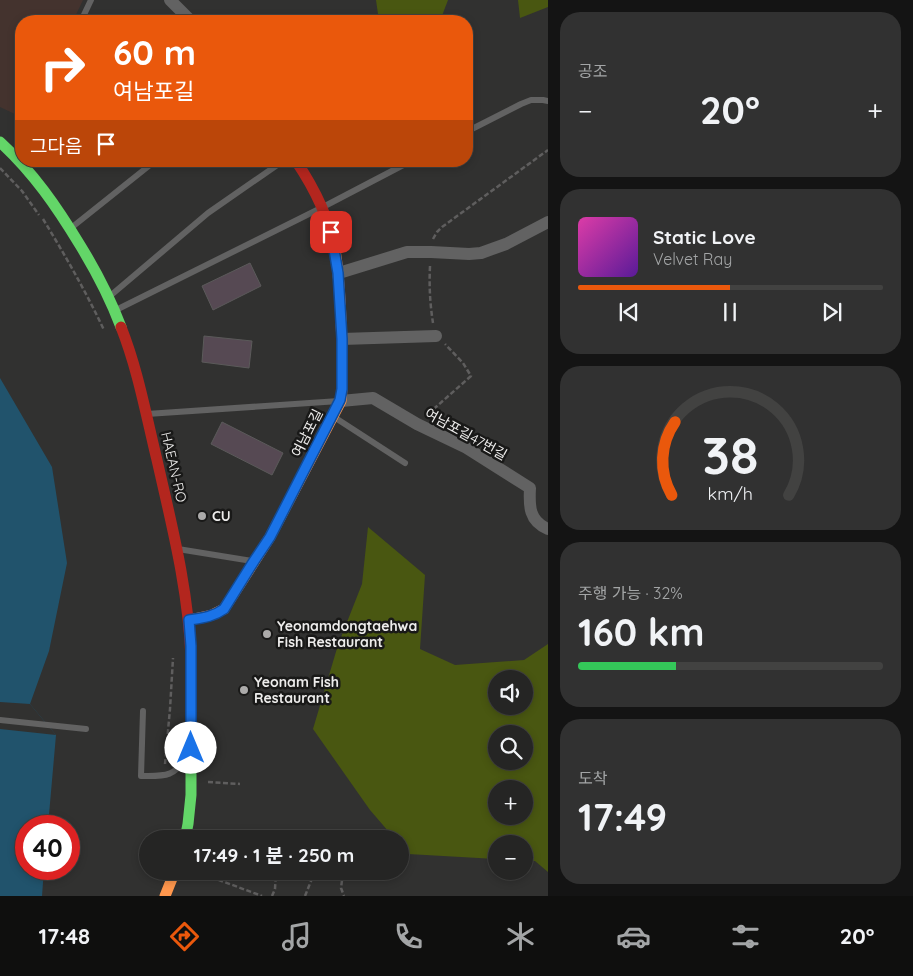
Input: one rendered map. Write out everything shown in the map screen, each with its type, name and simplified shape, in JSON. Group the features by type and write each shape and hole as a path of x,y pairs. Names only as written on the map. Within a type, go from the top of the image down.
{"street":[{"path":"170,0 185,15"},
{"name":"HAEAN-RO","path":"0,142 15,151"},
{"name":"HAEAN-RO","path":"28,167 70,229 109,297 130,353 146,414 177,548 189,620 191,646 192,802 187,830"},
{"name":"여남포길","path":"189,620 208,617 224,609 270,537 340,400 342,389 342,339 338,273 331,232 323,207 300,167"},
{"path":"338,273 407,252 481,253 506,244 548,222"},
{"path":"342,339 436,336"},
{"name":"여남포길47번길","path":"340,400 374,398 417,424 465,447 486,460 530,488 533,517 537,523 548,529"},
{"path":"165,896 171,880"}],"lane":[{"path":"84,15 91,0"},
{"path":"473,128 531,100 548,101"},
{"path":"70,229 148,167"},
{"path":"109,297 208,213 274,167"},
{"path":"115,311 400,167"},
{"path":"146,414 340,400"},
{"path":"333,416 405,464"},
{"path":"177,548 254,561"},
{"path":"143,711 141,776 164,776 172,773 179,767 191,748"},
{"path":"0,720 86,729"}],"path":[{"path":"431,252 432,241 442,226 548,150"},
{"path":"0,168 22,191 41,216 83,288 104,332"},
{"path":"164,776 173,659"},
{"path":"192,780 240,784"},
{"path":"219,880 262,896"},
{"path":"272,896 276,880"},
{"path":"305,896 311,880"},
{"path":"342,880 341,888 344,896"}],"shaded area":[{"path":"0,0 83,0 76,15 15,15 15,114 0,107"}],"green space":[{"path":"376,0 448,0 442,15 378,15"},
{"path":"518,0 548,0 548,7 520,18"},
{"path":"368,527 425,575 420,649 455,665 524,660 548,644 548,872 533,861 533,835 488,835 488,859 409,854 409,830 387,830 370,810 313,729 338,645 362,584"}],"water":[{"path":"0,378 52,467 67,563 49,651 30,704 56,735 49,815 15,815 15,880 43,880 42,896 0,896"}],"pier":[{"path":"0,702 30,704 56,735 0,729"}],"building":[{"path":"250,263 261,286 213,310 202,286"},
{"path":"204,336 252,341 249,368 202,362"},
{"path":"222,422 283,453 272,475 211,444"}],"traffic: fast":[{"path":"0,142 15,156"},
{"path":"25,167 44,190 86,255 121,327"},
{"path":"187,830 191,795 191,660"}],"traffic: slow":[{"path":"189,620 212,615 224,609 270,537 341,401 343,371 342,340 335,250"},
{"path":"165,896 171,880"}],"traffic: jam":[{"path":"300,167 320,204 329,226 335,250"},
{"path":"121,327 141,393 174,534 187,609 191,660"}],"place":[{"name":"CU","path":"202,516"},
{"name":"Yeonamdongtaehwa Fish Restaurant","path":"267,634"},
{"name":"Yeonam Fish Restaurant","path":"244,690"}],"route":[{"path":"191,748 191,646 189,620 208,617 224,609 270,537 340,400 342,389 342,339 338,273 331,232"}]}
